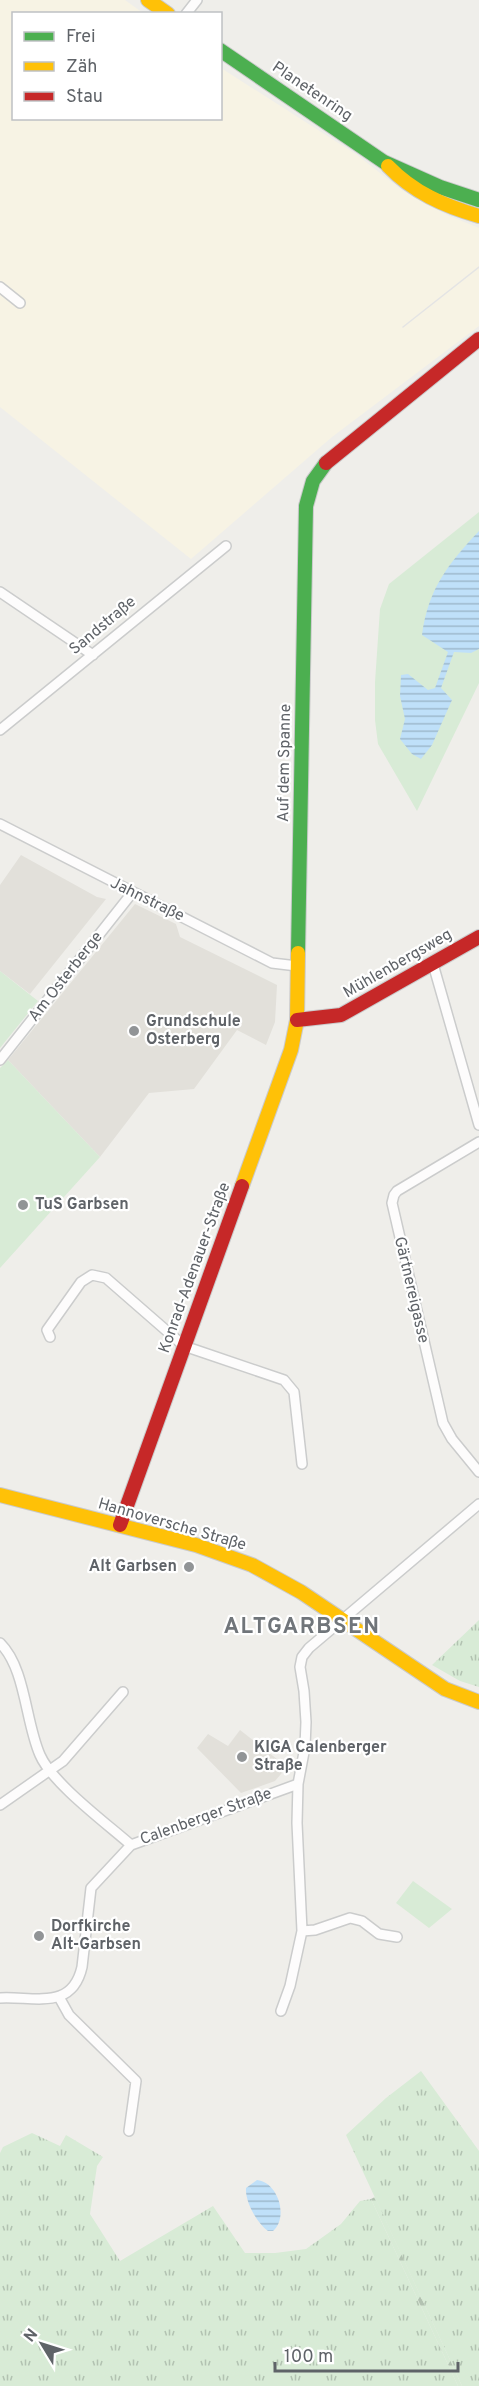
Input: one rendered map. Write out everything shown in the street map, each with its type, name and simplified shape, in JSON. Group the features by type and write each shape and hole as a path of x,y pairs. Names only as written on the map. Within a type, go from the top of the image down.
{"street":[{"path":"148,0 165,12"},
{"path":"188,12 197,0"},
{"name":"Planetenring","path":"222,51 384,162 440,188 479,200"},
{"name":"Planetenring","path":"384,162 399,179 413,188 464,212 479,216"},
{"path":"0,287 20,303"},
{"name":"Auf dem Spanne","path":"297,1020 306,506 311,484 321,468 479,339"},
{"name":"Sandstraße","path":"0,730 226,546"},
{"path":"0,592 93,655"},
{"name":"Jahnstraße","path":"0,824 272,963 297,966"},
{"name":"Am Osterberge","path":"0,1060 132,893"},
{"name":"Mühlenbergsweg","path":"297,1020 341,1015 479,937"},
{"path":"433,964 479,1125"},
{"name":"Konrad-Adenauer-Straße","path":"120,1525 291,1050 297,1020"},
{"name":"Gärtnereigasse","path":"479,1142 397,1191 392,1203 443,1423 452,1439 479,1472"},
{"path":"50,1337 47,1330 81,1282 87,1277 99,1275 106,1278 184,1346 284,1380 290,1385 294,1392 302,1464"},
{"name":"Hannoversche Straße","path":"0,1495 198,1546 252,1565 302,1592 445,1689 479,1702"},
{"path":"281,2011 290,1986 302,1931 297,1823 298,1784 305,1747 301,1661 309,1648 479,1504"},
{"path":"0,1643 13,1661 39,1754 49,1772 131,1845"},
{"path":"0,1805 63,1761 123,1692"},
{"name":"Calenberger Straße","path":"59,1997 71,1991 80,1978 91,1888 131,1845 298,1784"},
{"path":"302,1931 315,1930 350,1918 362,1921 379,1934 397,1937"},
{"path":"0,1998 59,1997 69,2015 136,2081 129,2131"}],"shaded area":[{"path":"0,0 125,0 142,12 12,12 12,120 222,120 222,69 357,155 403,191 447,215 479,228 479,326 332,437 191,559 0,407"},
{"path":"21,855 97,897 106,899 30,994 0,971 0,885"},
{"name":"Grundschule Osterberg","path":"135,904 176,924 180,937 277,985 275,1022 266,1045 237,1030 194,1089 149,1093 100,1157 8,1060"},
{"name":"KIGA Calenberger Straße","path":"240,1730 287,1767 275,1781 241,1793 197,1748 208,1734 228,1746"}],"green space":[{"path":"479,512 479,683 417,811 378,744 375,720 375,682 380,609 389,584"},
{"path":"0,971 38,1001 0,1048"},
{"name":"TuS Garbsen","path":"8,1060 100,1157 0,1268 0,1068"},
{"path":"479,1620 479,1687 460,1681 432,1665"},
{"path":"413,1881 452,1909 429,1928 396,1903"},
{"path":"421,2071 479,2151 479,2386 462,2386 346,2135 386,2098"},
{"path":"32,2133 60,2146 66,2135 103,2157 97,2166 90,2214 120,2261 213,2206 245,2253 275,2253 306,2249 341,2224 360,2201 371,2199 458,2386 0,2386 0,2153 3,2147"},
{"path":"375,2197 462,2386 458,2386 371,2199"}],"water":[{"path":"479,531 479,649 471,653 454,652 441,688 452,700 432,745 421,759 412,754 400,739 405,719 400,696 401,675 408,674 428,690 435,688 448,652 422,635 429,604 449,566"},
{"path":"257,2180 271,2187 279,2201 280,2217 273,2231 268,2231 260,2223 247,2200 246,2188"}],"tram line":[{"path":"403,327 479,267"}],"traffic: fast":[{"path":"222,51 384,162 440,187 479,200"},
{"path":"298,953 306,506 313,481 326,463"}],"traffic: slow":[{"path":"148,0 165,12"},
{"path":"388,166 419,191 454,208 479,216"},
{"path":"242,1186 291,1050 297,1020 298,953"},
{"path":"0,1495 196,1545 252,1565 301,1592 445,1689 479,1702"}],"traffic: jam":[{"path":"326,463 479,339"},
{"path":"297,1020 341,1015 479,937"},
{"path":"120,1525 242,1186"}],"place":[{"name":"Grundschule Osterberg","path":"134,1031"},
{"name":"TuS Garbsen","path":"23,1205"},
{"name":"Alt Garbsen","path":"189,1567"},
{"name":"KIGA Calenberger Straße","path":"242,1757"},
{"name":"Dorfkirche Alt-Garbsen","path":"39,1936"}],"district":[{"name":"ALTGARBSEN","path":"302,1627"}]}
